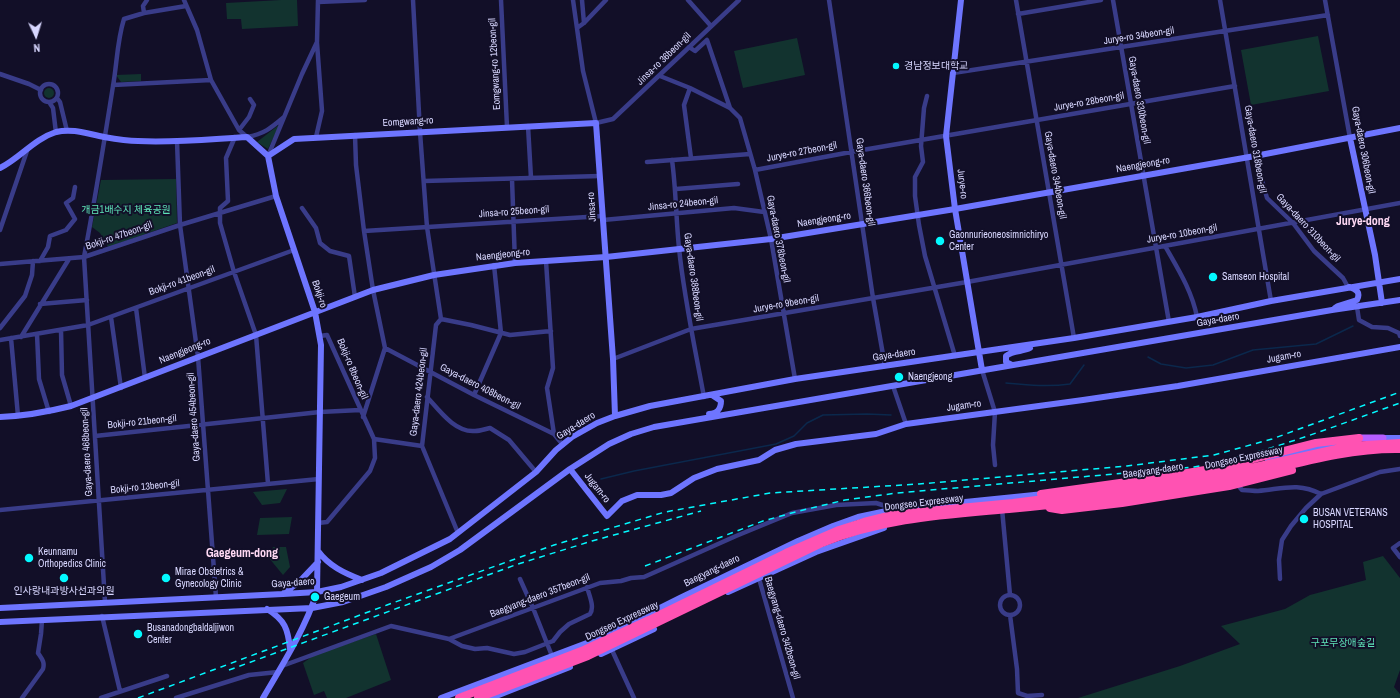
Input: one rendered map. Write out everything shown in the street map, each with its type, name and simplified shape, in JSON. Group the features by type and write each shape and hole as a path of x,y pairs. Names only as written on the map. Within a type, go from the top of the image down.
{"highway":[{"path":"963,508 980,502 1163,477 1217,468 1316,444 1359,438"},
{"name":"Dongseo Expressway","path":"459,698 584,650 786,553 838,530 864,522 896,514 963,508 1147,486 1219,475 1350,446 1400,443"},
{"name":"Dongseo Expressway","path":"478,698 588,656 754,575 842,535 896,521 1036,507 1167,490 1230,479 1349,452 1400,450"},
{"path":"1036,507 1062,510 1156,498 1229,486 1298,468 1358,455"}],"main road":[{"name":"Jurye-ro","path":"961,0 946,136 955,209 982,370"},
{"name":"Eomgwang-ro","path":"268,156 294,139 596,123"},
{"name":"Jinsa-ro","path":"596,123 613,359 615,416"},
{"name":"Naengjeong-ro","path":"0,417 49,412 93,399 373,290 434,275 494,265 606,257 771,239 955,209 1048,191 1254,156 1400,128"},
{"path":"0,168 8,164 28,148 56,132 67,131 90,133 104,137 138,141 177,141 247,137 268,156"},
{"name":"Gaya-daero 306beon-gil","path":"1350,138 1364,210 1375,255 1382,304"},
{"name":"Bokji-ro","path":"263,698 312,608 317,592 321,345 314,312 276,196 268,156"},
{"name":"Gaya-daero","path":"0,608 317,592 342,587 381,573 450,539 536,472 556,450 572,437 597,423 615,416 650,406 795,379 1035,345 1197,317 1271,301 1348,287 1400,279"},
{"path":"1332,310 1338,306 1357,300 1359,296 1358,293 1355,289 1348,287"},
{"name":"Gaya-daero","path":"0,622 102,616 312,608 343,602 386,587 431,567 460,550 570,469 609,444 631,434 654,427 1332,310 1382,304 1400,300"},
{"path":"1013,365 1006,362 1006,356 1009,353 1027,350 1035,345"},
{"name":"Jugam-ro","path":"570,469 607,516 622,501 637,495 661,495 671,493 694,478 717,469 759,460 775,450 796,444 876,434 906,424 1178,386 1400,347"},
{"path":"679,423 687,419 712,414 719,410 721,401 712,395"},
{"path":"1359,438 1383,438"},
{"name":"Baegyang-daero","path":"442,698 605,635 754,562 833,526 858,517 896,509 1166,480 1225,470 1354,440 1400,438"},
{"path":"491,698 584,662 816,552 885,528 914,521 1140,498 1234,481 1277,469 1331,457 1358,453 1400,450"},
{"path":"1358,455 1384,451"},
{"path":"318,551 325,560 339,571 362,580"},
{"path":"283,594 300,581 318,562"},
{"path":"267,609 277,615 285,624 289,636 290,649"}],"street":[{"path":"147,0 143,6 144,13 186,6"},
{"path":"184,0 194,23 211,80 239,130 247,137 258,135 269,130 284,117"},
{"path":"316,137 322,112 317,42 318,1 365,0"},
{"name":"Gaya-daero 424beon-gil","path":"413,0 427,227 441,319 436,325 422,446 458,533"},
{"name":"Eomgwang-ro 12beon-gil","path":"501,0 507,127"},
{"name":"Jinsa-ro","path":"573,0 583,71 596,123"},
{"path":"582,0 584,24"},
{"path":"578,28 584,24 606,0"},
{"path":"688,0 712,26"},
{"name":"Jinsa-ro 36beon-gil","path":"596,123 612,119 660,76 739,0"},
{"name":"Gaya-daero 366beon-gil","path":"829,0 873,298 885,366"},
{"name":"Gaya-daero 344beon-gil","path":"1016,0 1074,338"},
{"path":"1018,14 1101,0"},
{"name":"Gaya-daero 330beon-gil","path":"1113,0 1169,322"},
{"name":"Gaya-daero 318beon-gil","path":"1220,0 1271,301"},
{"name":"Gaya-daero 306beon-gil","path":"1325,0 1350,138"},
{"name":"Gaya-daero 468beon-gil","path":"105,602 84,257 94,208 120,30 124,20 144,13"},
{"name":"Jurye-ro 34beon-gil","path":"953,73 1328,15"},
{"name":"Gaya-daero 378beon-gil","path":"689,47 695,51 707,40 730,108"},
{"path":"268,156 317,42"},
{"path":"0,74 29,84 41,90"},
{"name":"Gaya-daero 378beon-gil","path":"660,76 690,88 730,108 740,118 755,170 771,239 795,379"},
{"path":"113,85 211,80"},
{"path":"41,90 47,84 52,85 58,90 57,98 60,102 67,131"},
{"name":"Jurye-ro 28beon-gil","path":"946,136 1234,86"},
{"path":"690,88 684,105 691,158"},
{"path":"41,90 42,98 50,102 53,108 56,132"},
{"path":"927,96 924,108 922,140 920,146 923,162 915,177 915,196 917,215 926,256 954,356"},
{"path":"50,102 57,98"},
{"path":"239,130 249,117 254,105 250,99"},
{"path":"528,126 531,178"},
{"name":"Bokji-ro 8beon-gil","path":"355,135 356,165 364,231 373,290 385,348 363,417"},
{"name":"Jurye-ro 27beon-gil","path":"755,170 946,136"},
{"path":"235,137 226,158 228,201 220,208 220,223 234,272 256,335 268,484"},
{"name":"Gaya-daero 454beon-gil","path":"177,141 180,225 198,357 216,597"},
{"path":"0,230 28,148"},
{"path":"647,162 750,154"},
{"name":"Gaya-daero 310beon-gil","path":"1254,156 1268,198 1293,223 1314,251 1344,278 1348,287"},
{"name":"Gaya-daero 388beon-gil","path":"672,160 676,190 679,250 691,329 704,397"},
{"path":"424,182 600,176"},
{"path":"512,180 515,263"},
{"path":"676,190 738,184"},
{"path":"40,261 48,247 50,236 66,230 75,219 66,204 73,198 75,187"},
{"name":"Bokji-ro 47beon-gil","path":"0,264 84,257 180,225 276,196"},
{"name":"Jurye-ro 10beon-gil","path":"967,282 1400,203"},
{"path":"302,208 316,228 320,243 330,251 349,256 355,297"},
{"name":"Jinsa-ro 24beon-gil","path":"603,218 734,208 764,212"},
{"name":"Jinsa-ro 25beon-gil","path":"427,227 514,221 603,218"},
{"path":"364,231 427,227"},
{"name":"Gaya-daero","path":"1164,246 1179,269 1194,302 1197,317"},
{"name":"Bokji-ro 41beon-gil","path":"0,340 88,326 294,250"},
{"path":"21,337 69,258"},
{"path":"0,328 25,296 32,275 33,261"},
{"path":"546,261 553,368 547,388 554,434"},
{"path":"474,395 501,333 494,265"},
{"name":"Jurye-ro 9beon-gil","path":"613,359 691,329 967,282"},
{"path":"42,302 87,300"},
{"path":"1357,307 1359,320 1372,327 1388,328 1398,332 1400,336"},
{"path":"136,308 145,378"},
{"path":"111,317 121,388"},
{"path":"441,319 510,335 551,331"},
{"path":"61,330 62,375 71,406"},
{"path":"37,334 39,379 49,412"},
{"name":"Bokji-ro 8beon-gil","path":"318,523 327,522 370,471 375,458 374,439 327,335 320,336"},
{"path":"11,338 18,416"},
{"name":"Gaya-daero 408beon-gil","path":"385,348 474,395 554,434 563,445"},
{"path":"982,370 995,412 993,445 995,465"},
{"path":"893,386 906,424"},
{"path":"427,397 444,416 458,427 473,431 490,428 509,440 536,472"},
{"name":"Bokji-ro 21beon-gil","path":"95,436 320,412 360,410"},
{"path":"374,439 422,446"},
{"path":"1280,579 1279,560 1282,540 1291,526 1320,494 1380,472 1400,469"},
{"name":"Bokji-ro 13beon-gil","path":"0,510 319,479"},
{"path":"1234,481 1242,490 1257,491 1287,486 1312,490 1320,494"},
{"path":"1001,498 1010,595"},
{"name":"Baegyang-daero 357beon-gil","path":"449,639 600,582 621,582 631,578 644,577 736,536 792,514 836,506 876,503 896,509"},
{"path":"1400,543 1393,548 1400,557"},
{"name":"Baegyang-daero 342beon-gil","path":"754,562 793,698"},
{"path":"520,579 552,656"},
{"path":"176,698 249,675 281,667 311,654 391,626 449,639 462,646 476,649 487,648 514,654 525,652 553,640 569,624 592,612 592,602 587,587"},
{"path":"1010,595 1018,598 1020,604 1019,610 1010,615 1002,611 1000,605 1004,597 1010,595"},
{"path":"1010,615 1017,669 1018,693 1027,696 1042,695"},
{"path":"102,616 120,691"},
{"path":"22,698 43,669 43,659 38,653 42,620"},
{"path":"605,635 634,698"},
{"path":"101,698 167,676"}],"green space":[{"path":"297,0 298,26 242,29 241,19 227,19 226,3"},
{"path":"1318,36 1329,91 1251,105 1241,50"},
{"path":"797,38 805,75 743,88 734,51"},
{"path":"141,74 141,81 121,82 116,75"},
{"path":"47,88 51,88 53,89 53,97 47,98 44,95 44,91"},
{"path":"280,124 268,149 257,142"},
{"name":"개금1배수지 체육공원","path":"176,179 177,223 108,247 100,233 92,227 101,180"},
{"path":"287,489 280,503 262,505 253,492"},
{"path":"292,517 289,534 257,535 260,518"},
{"path":"273,547 286,547 290,567 283,575 269,558"},
{"name":"구포무장애숲길","path":"1383,556 1400,578 1400,670 1394,687 1400,694 1400,698 1078,698 1180,666 1240,644 1221,626 1285,609 1310,595 1366,580 1363,562"},
{"path":"376,634 391,680 346,698 327,698 324,691 314,695 303,663 314,655"}],"waterway":[{"path":"1148,357 1161,364 1186,368 1213,365 1253,350 1316,344 1353,326"},
{"path":"1006,383 1046,386 1070,384 1084,365"},
{"path":"601,479 634,471 776,444 794,436 807,423 823,415 891,415"}],"railway":[{"path":"138,698 387,605 554,545 665,512 770,493 919,484 1127,466 1214,455 1272,439 1400,392"},
{"path":"645,566 763,521 845,500 897,493 1194,467 1247,455 1400,403"},
{"path":"229,670 518,564 592,541 701,511"}],"place":[{"name":"경남정보대학교","path":"896,66"},
{"name":"Gaonnurieoneosimnichiryo Center","path":"940,241"},
{"name":"Samseon Hospital","path":"1213,277"},
{"name":"Naengjeong","path":"899,377"},
{"name":"BUSAN VETERANS HOSPITAL","path":"1304,519"},
{"name":"Keunnamu Orthopedics Clinic","path":"29,558"},
{"name":"인사랑내과방사선과의원","path":"64,578"},
{"name":"Mirae Obstetrics & Gynecology Clinic","path":"166,578"},
{"name":"Gaegeum","path":"315,597"},
{"name":"Busanadongbaldaljiwon Center","path":"138,634"}],"district":[{"name":"Jurye-dong","path":"1363,222"},
{"name":"Gaegeum-dong","path":"242,554"}]}
